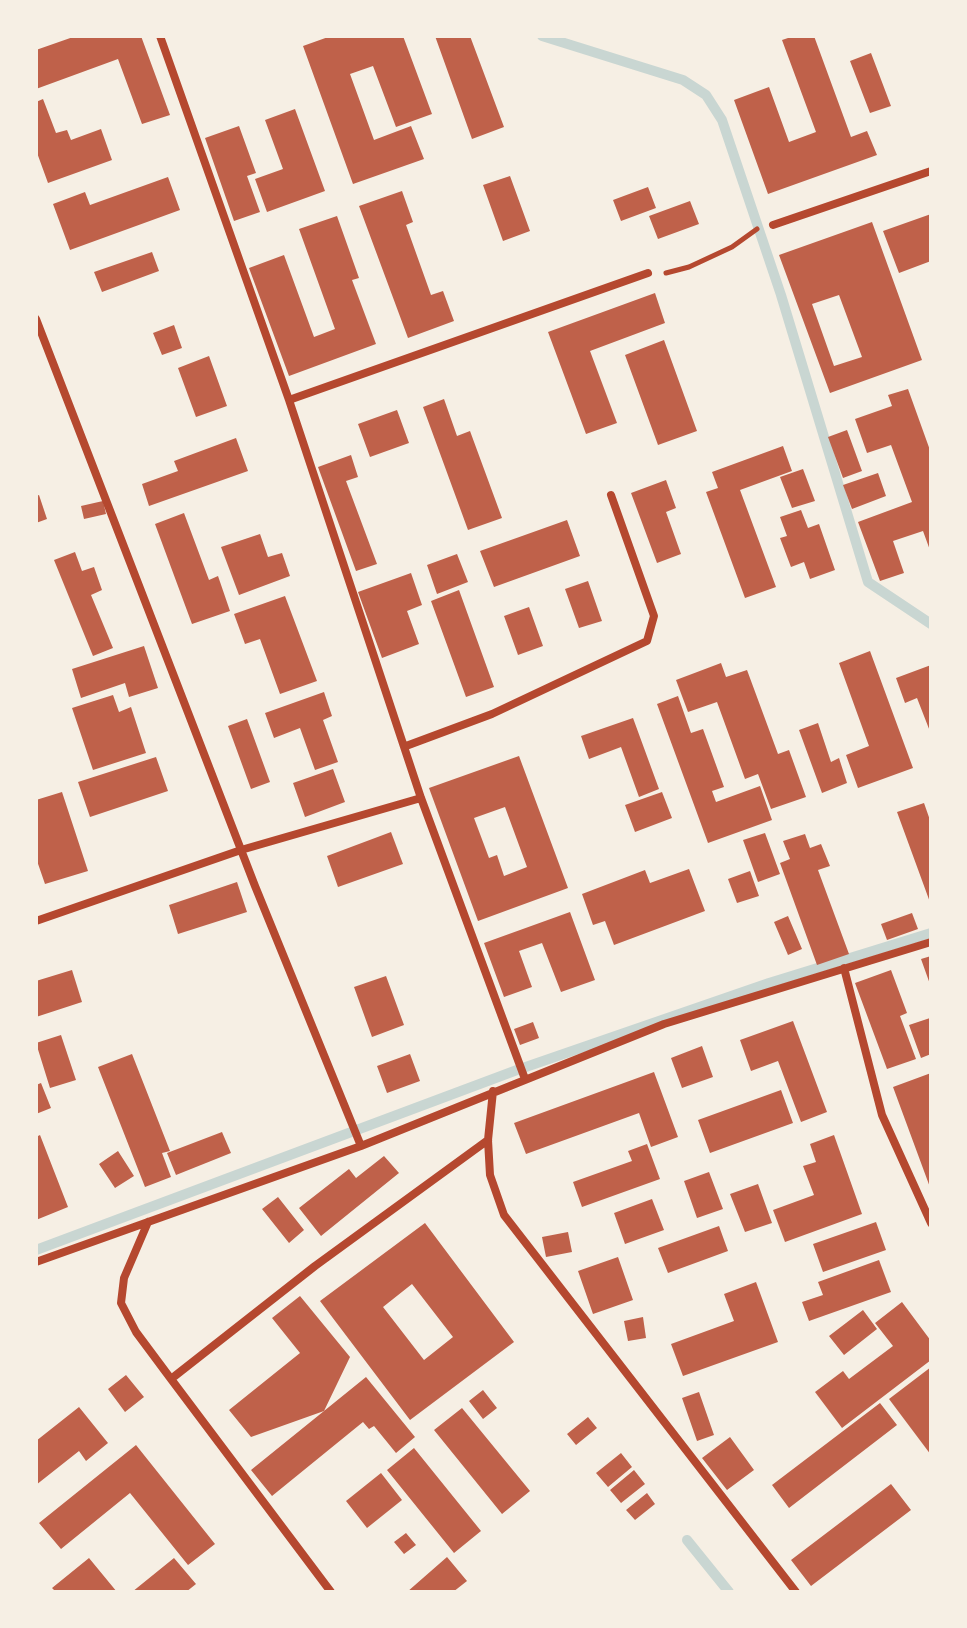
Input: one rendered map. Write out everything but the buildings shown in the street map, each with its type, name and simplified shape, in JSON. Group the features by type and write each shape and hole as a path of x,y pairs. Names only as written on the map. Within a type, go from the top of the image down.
{"street":[{"path":"160,36 289,400 421,798 525,1079"},
{"path":"773,225 931,171"},
{"path":"289,400 648,273"},
{"path":"36,319 241,850 361,1146"},
{"path":"406,746 492,714 647,641 654,616 611,495"},
{"path":"36,921 241,850 421,798"},
{"path":"36,1262 361,1146 664,1024 931,942"},
{"path":"844,968 882,1115 931,1223"},
{"path":"493,1091 488,1140 490,1175 504,1215 796,1592"},
{"path":"171,1379 302,1276 488,1140"},
{"path":"148,1222 124,1278 121,1303 136,1332 331,1592"}],"path":[{"path":"648,273 689,267 732,247 754,230"}],"waterway":[{"path":"542,36 683,80 706,95 722,120 781,295 868,582 931,624"},
{"path":"36,1250 517,1070 769,983 931,933"},
{"path":"687,1540 729,1592"}]}
